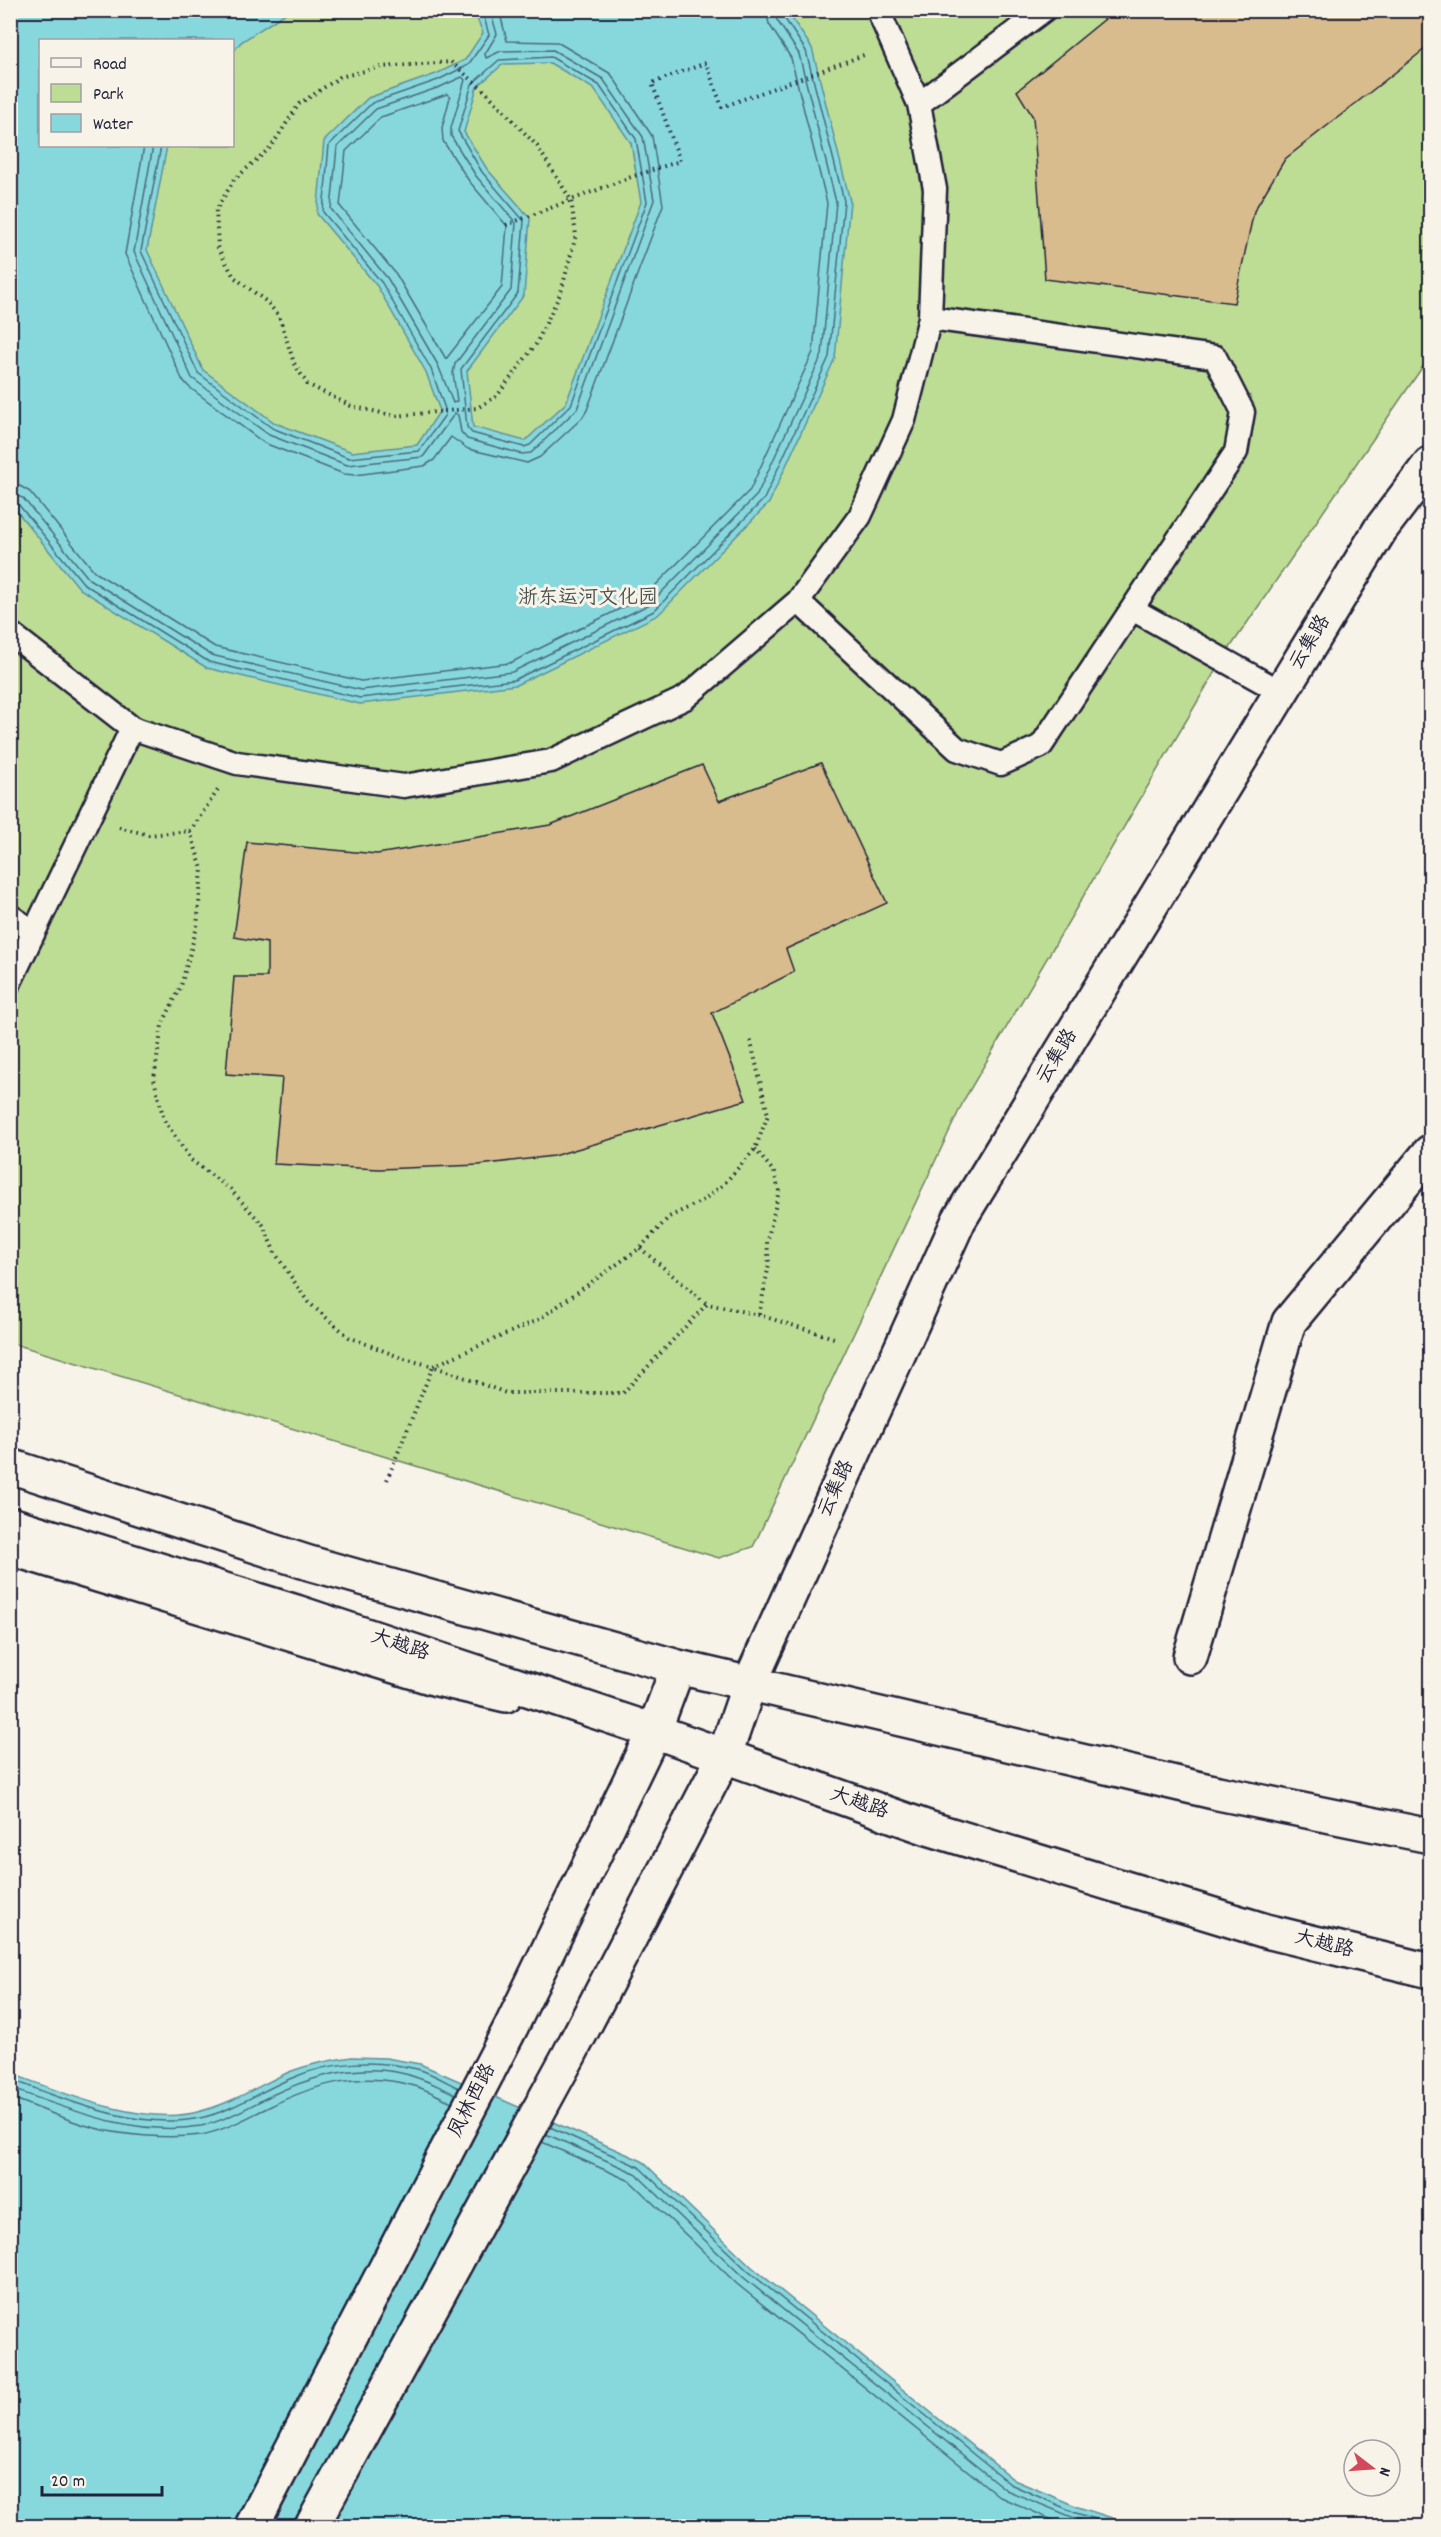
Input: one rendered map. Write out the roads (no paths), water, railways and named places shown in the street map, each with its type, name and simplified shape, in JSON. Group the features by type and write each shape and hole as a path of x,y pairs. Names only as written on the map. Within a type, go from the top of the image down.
{"main road":[{"name":"云集路","path":"749,1685 959,1220 1380,530 1420,492 1431,464"},
{"path":"1190,1657 1289,1322 1431,1152"},
{"path":"10,1466 309,1563 678,1667 1218,1793 1431,1836"},
{"name":"大越路","path":"10,1524 296,1612 654,1731 928,1828 1266,1931 1431,1971"},
{"path":"10,1548 437,1679 654,1731"},
{"name":"凤林西路","path":"252,2526 511,2027 654,1731 678,1667"},
{"path":"312,2526 568,2056 724,1757 749,1685"}],"lane":[{"path":"10,633 132,728 237,763 404,786 550,761 685,698 798,601 860,516 904,420 930,318 935,189 918,104 878,10"},
{"path":"918,104 1044,10"},
{"path":"798,601 957,749 1001,764 1041,746 1236,452 1243,412 1215,357 930,318"},
{"path":"1132,609 1281,692"},
{"path":"10,982 132,728"},
{"path":"10,916 34,933"}],"water":[{"path":"10,11 289,11 241,42 234,51 234,39 39,39 39,147 167,147 147,250 203,370 275,423 352,452 417,445 440,411 426,372 377,286 317,214 324,141 368,98 436,74 465,60 483,33 474,11 787,11 812,48 850,201 835,358 769,503 658,615 516,685 360,704 207,668 80,589 11,504","holes":["550,63 594,89 631,143 641,202 566,403 525,441 473,427 467,371 524,295 530,218 487,169 464,132 477,87 503,64"]},
{"path":"352,2057 386,2058 420,2064 642,2161 752,2267 1014,2480 1078,2507 1137,2526 11,2526 10,2073 104,2106 155,2115 179,2115 201,2111 224,2103 297,2069"}],"park label":[{"name":"浙东运河文化园","path":"588,599"}]}
